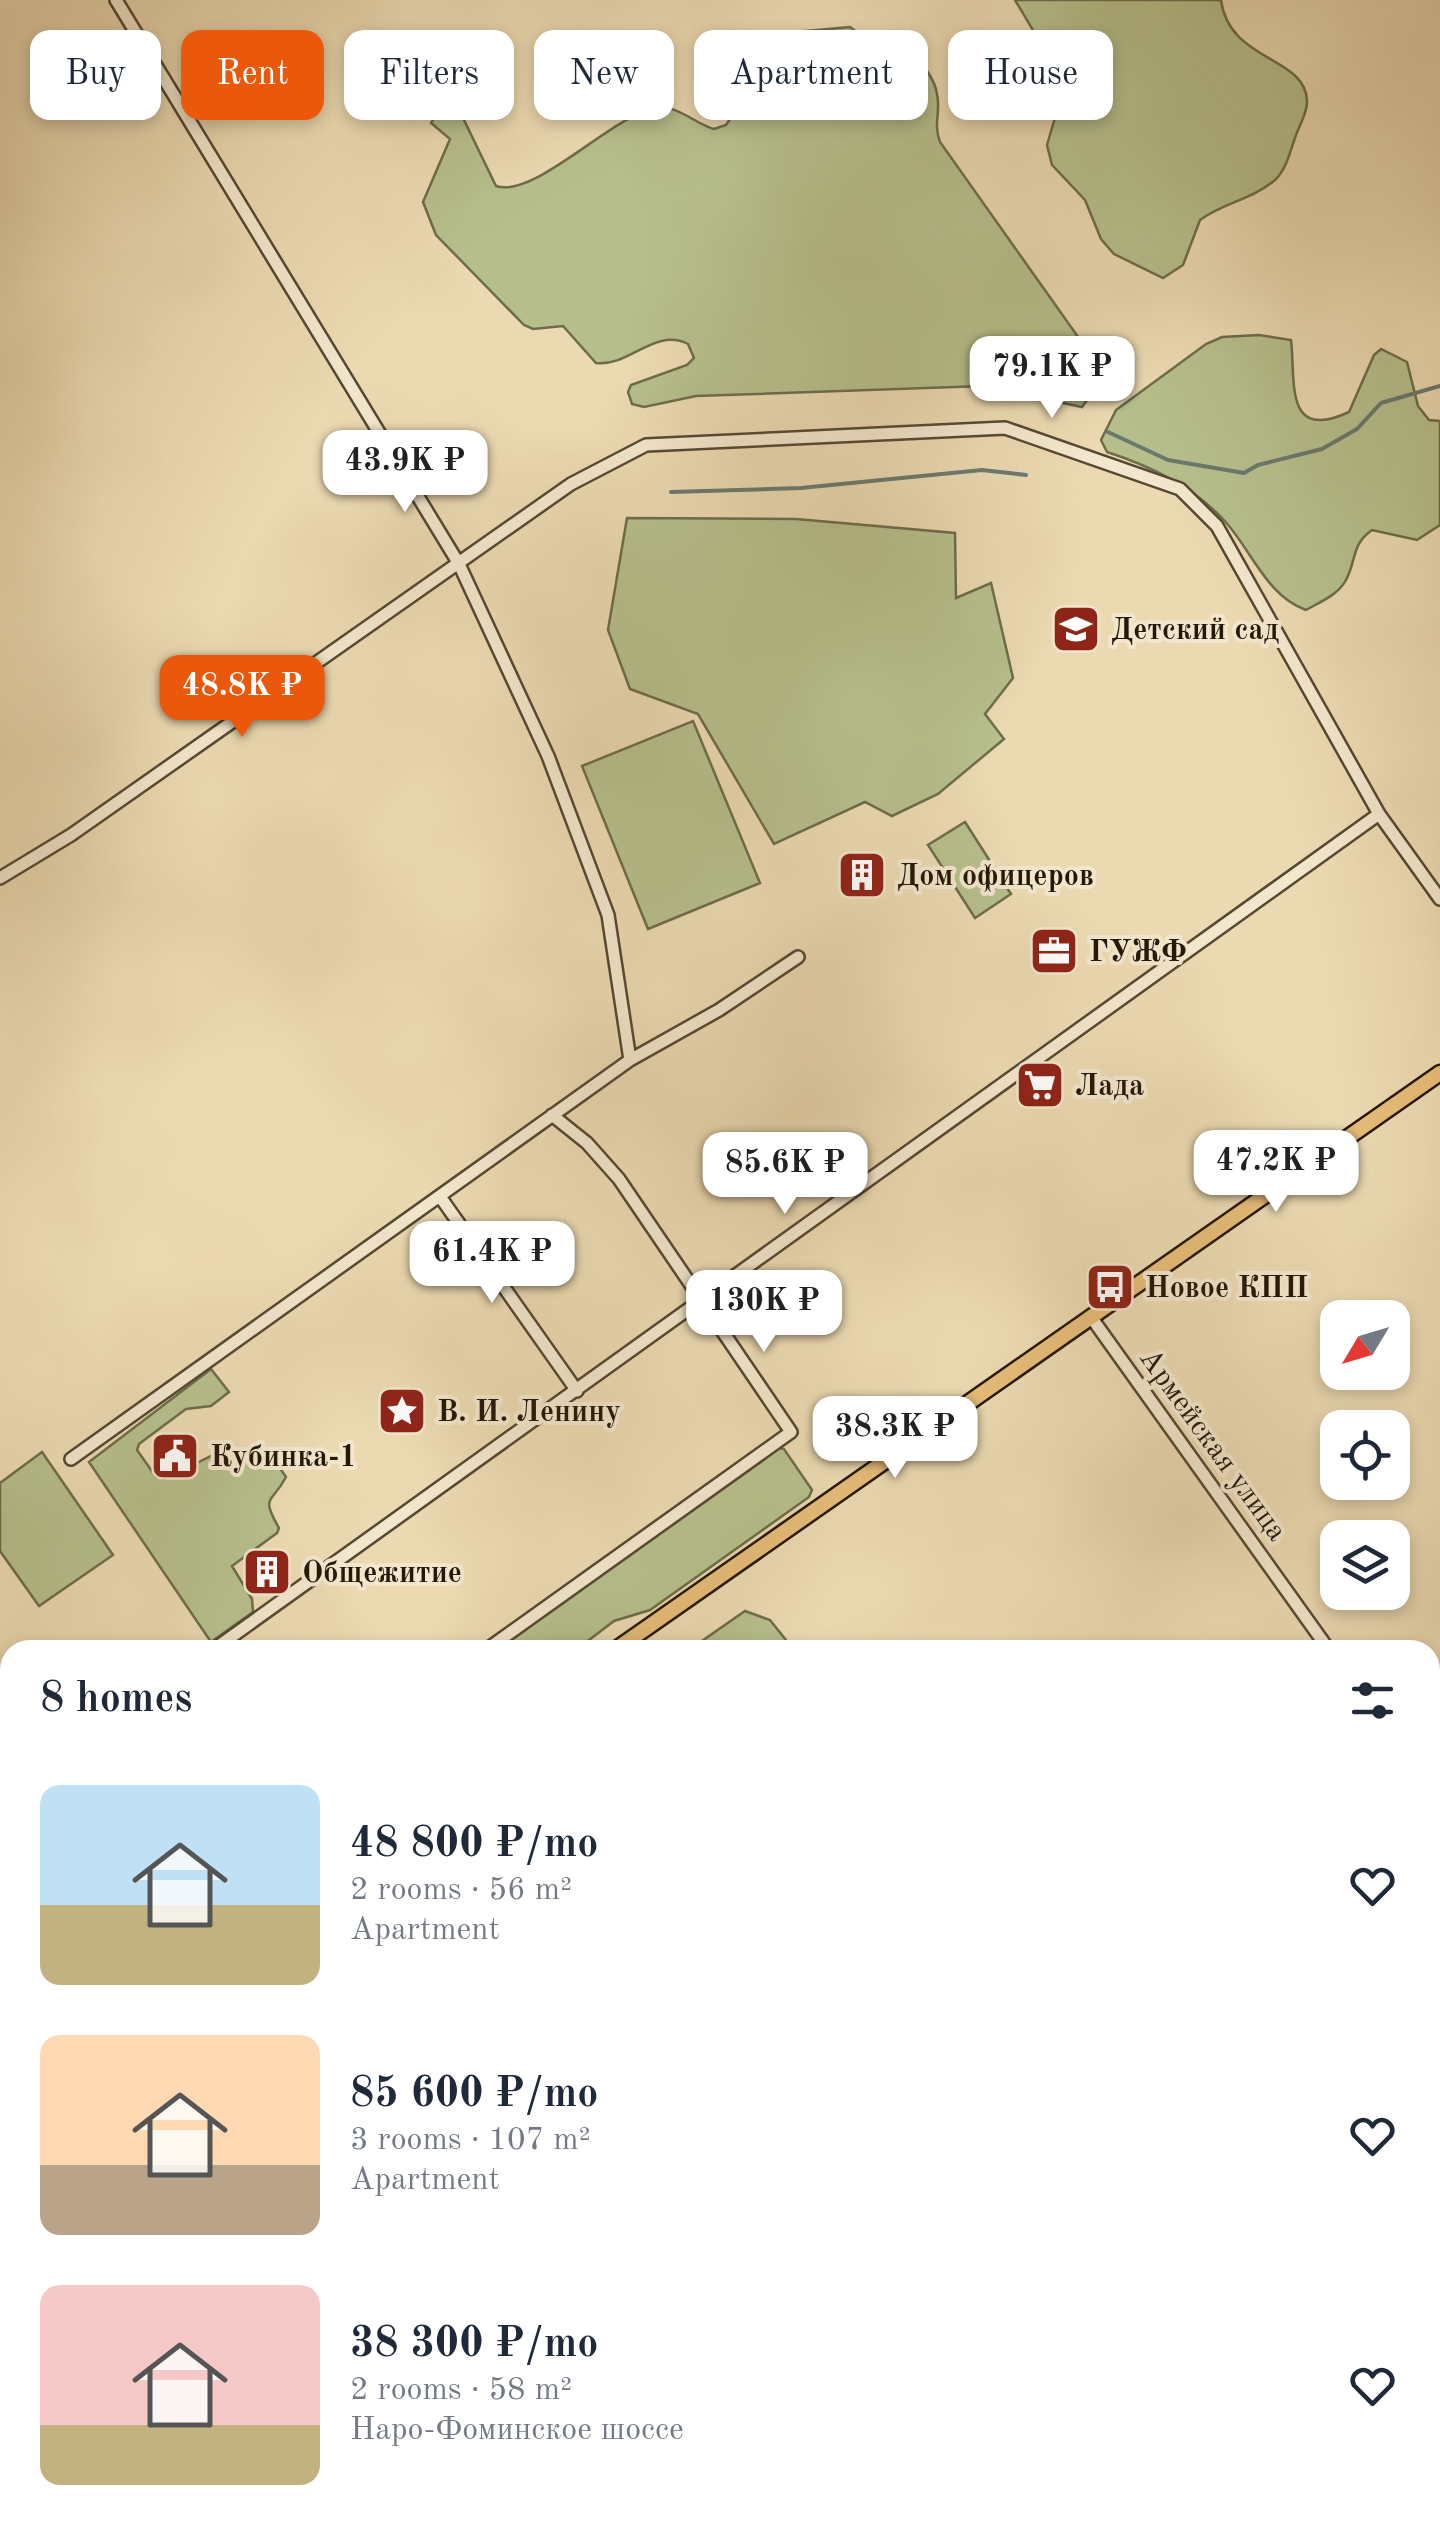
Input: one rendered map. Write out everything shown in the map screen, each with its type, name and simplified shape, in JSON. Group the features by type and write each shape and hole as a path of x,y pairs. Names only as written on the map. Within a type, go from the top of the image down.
{"main road":[{"path":"628,1640 1440,1073"}],"street":[{"path":"116,0 459,564 548,756 608,914 630,1060"},
{"path":"0,878 86,824 571,484 646,445 1005,428 1083,452 1180,489 1218,526 1378,814 1440,899"},
{"path":"227,1640 1378,814"},
{"path":"71,1459 630,1060 719,1010 798,956"},
{"path":"500,1640 791,1432 619,1179 587,1143 552,1114"},
{"path":"441,1198 576,1391"},
{"name":"Армейская улица","path":"1090,1318 1322,1640"}],"green space":[{"path":"1015,0 1221,0 1227,20 1238,36 1294,75 1303,86 1306,110 1282,171 1248,197 1200,220 1183,265 1163,278 1114,254 1101,239 1085,200 1052,165 1047,145 1054,120 1113,120 1113,30 1033,30"},
{"path":"928,73 937,94 940,142 1105,375 1082,407 983,386 696,396 644,407 632,404 628,392 631,385 687,365 694,358 688,344 664,340 620,359 596,363 563,326 533,329 524,325 436,235 423,202 450,139 431,123 433,120 464,120 496,186 512,187 552,169 627,120 674,120 674,110 714,129 729,120 928,120"},
{"path":"1259,335 1291,340 1297,402 1303,413 1313,419 1349,412 1374,355 1381,349 1407,362 1418,406 1429,420 1440,421 1440,525 1417,540 1372,530 1357,547 1343,585 1306,610 1280,594 1210,506 1169,478 1107,452 1101,440 1116,410 1206,344 1222,337"},
{"path":"627,518 796,519 955,533 956,598 991,583 1013,678 985,714 1004,739 938,794 892,816 865,802 774,844 698,714 630,689 608,630"},
{"path":"693,721 760,883 648,929 582,766"},
{"path":"965,822 1011,894 975,918 928,845"},
{"path":"211,1369 229,1392 211,1406 186,1409 139,1444 137,1450 156,1477 165,1479 215,1454 238,1465 260,1449 271,1455 286,1477 269,1504 279,1528 232,1566 252,1599 253,1612 210,1640 89,1462"},
{"path":"776,1447 784,1449 812,1490 809,1497 650,1610 614,1621 589,1640 511,1640"},
{"path":"42,1452 113,1555 39,1606 0,1551 0,1483"},
{"path":"745,1611 770,1620 786,1640 703,1640"}],"waterway":[{"path":"1108,432 1168,460 1244,473 1258,465 1322,449 1357,429 1381,403 1440,386"},
{"path":"671,492 801,488 982,470 1026,475"}],"place":[{"name":"Детский сад","path":"1076,629"},
{"name":"Дом офицеров","path":"862,875"},
{"name":"ГУЖФ","path":"1054,951"},
{"name":"Лада","path":"1040,1085"},
{"name":"Новое КПП","path":"1110,1287"},
{"name":"В. И. Ленину","path":"402,1411"},
{"name":"Кубинка-1","path":"175,1456"},
{"name":"Общежитие","path":"267,1572"}]}
